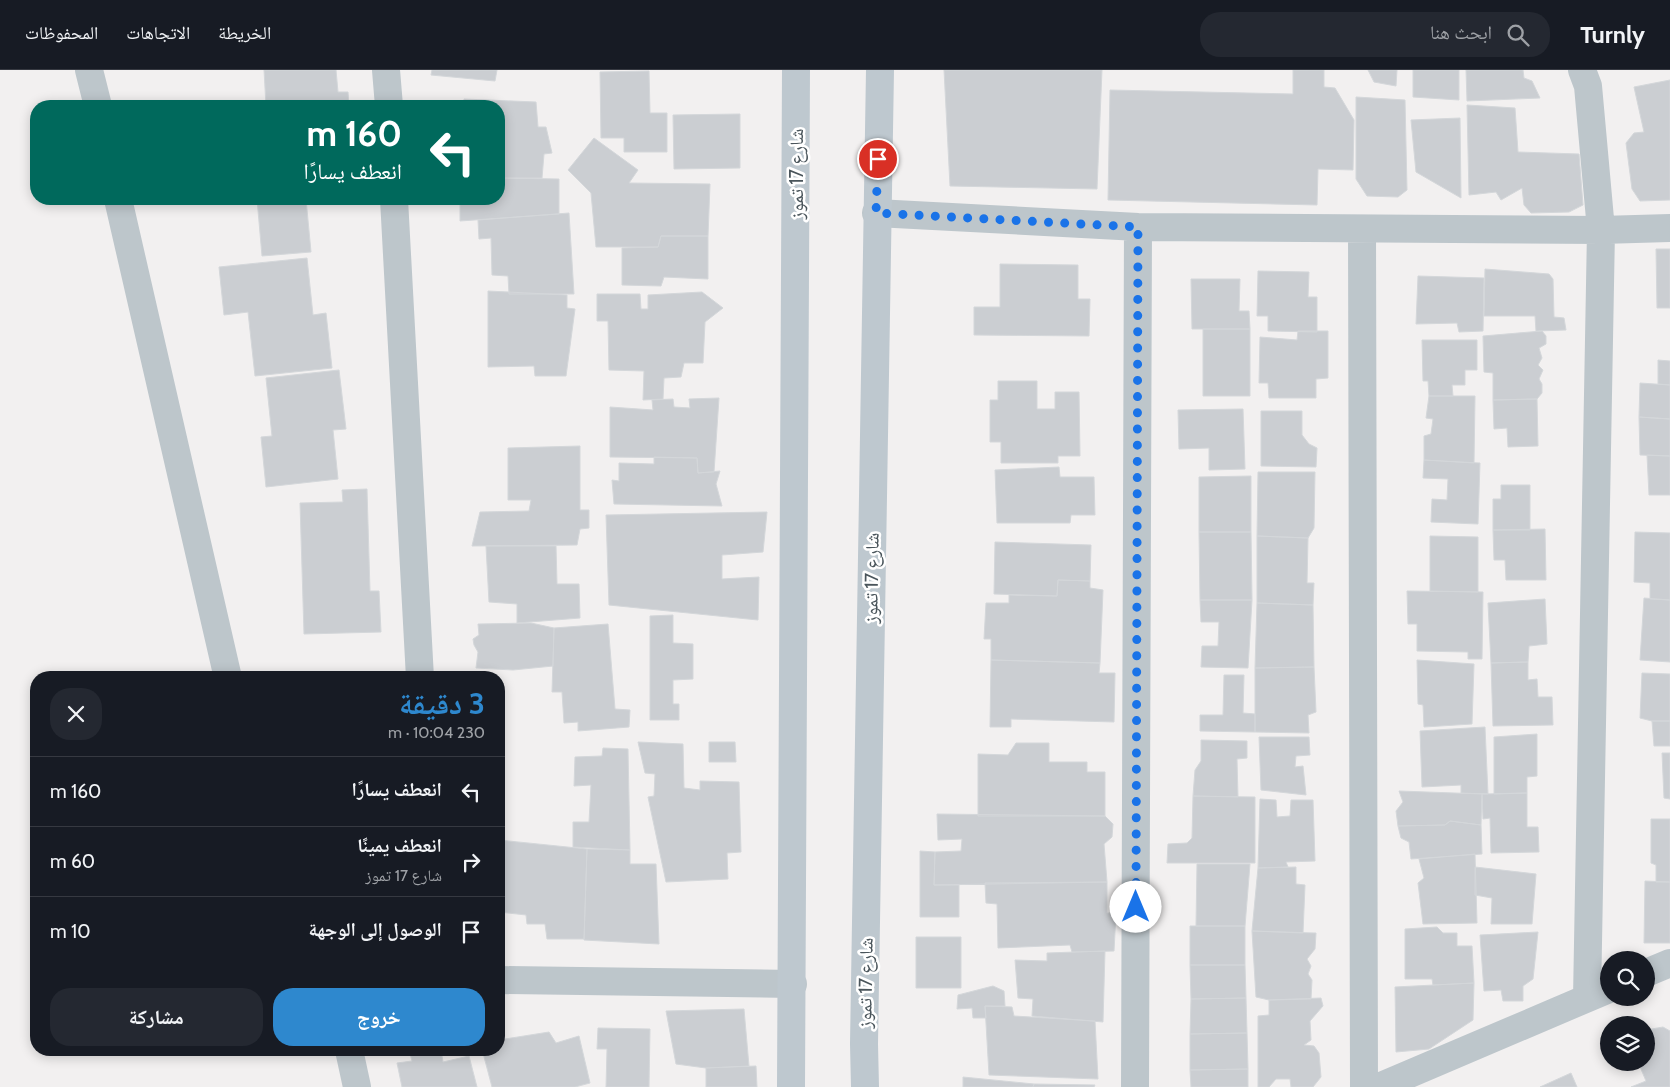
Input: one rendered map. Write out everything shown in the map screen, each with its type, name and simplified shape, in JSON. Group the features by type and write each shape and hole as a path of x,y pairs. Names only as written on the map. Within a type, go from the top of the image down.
{"main road":[{"name":"شارع 17 تموز","path":"791,1087 796,70"},
{"name":"شارع 17 تموز","path":"865,1087 864,1044 876,213 880,70"}],"street":[{"path":"90,70 97,100"},
{"path":"386,70 388,100"},
{"path":"1379,1087 1598,994 1601,230 1588,86 1582,70"},
{"path":"119,205 226,671"},
{"path":"394,205 420,671"},
{"path":"876,213 1138,227 1601,230 1670,228"},
{"path":"1135,1087 1138,227"},
{"path":"1362,229 1364,1087"},
{"path":"1655,969 1670,963"},
{"path":"505,980 793,984"},
{"path":"351,1056 357,1087"}],"building":[{"path":"264,70 336,70 338,92 348,92 349,100 266,100"},
{"path":"432,70 497,70 495,81 431,75"},
{"path":"944,70 1102,70 1097,189 950,186"},
{"path":"1293,70 1324,70 1324,87 1335,88 1354,120 1353,170 1318,169 1317,205 1108,200 1110,90 1293,94"},
{"path":"1368,70 1397,70 1396,86 1374,82"},
{"path":"1413,70 1459,70 1459,100 1413,97"},
{"path":"1466,70 1523,70 1524,78 1532,81 1540,98 1467,101"},
{"path":"649,71 650,113 667,113 667,152 624,152 624,138 601,138 600,72"},
{"path":"1670,80 1670,200 1640,201 1632,189 1626,143 1634,133 1644,132 1634,87"},
{"path":"1356,97 1405,100 1407,190 1398,197 1367,196 1356,179"},
{"path":"505,101 536,102 538,127 546,127 552,153 544,154 542,178 505,178"},
{"path":"1467,105 1515,108 1518,152 1579,154 1583,205 1569,212 1531,213 1524,205 1522,188 1501,200 1496,192 1469,195"},
{"path":"740,114 740,168 674,169 673,115"},
{"path":"1460,118 1461,198 1416,172 1411,120"},
{"path":"594,138 638,170 629,183 710,184 708,236 661,236 658,247 596,247 591,193 568,170"},
{"path":"505,178 559,179 559,214 460,221 460,205 505,205"},
{"path":"258,205 307,205 311,252 262,256"},
{"path":"569,213 574,294 509,294 508,276 492,275 491,238 479,239 478,220"},
{"path":"661,236 708,236 708,279 664,277 661,286 622,285 622,248 658,247"},
{"path":"1656,249 1670,249 1670,308 1657,308"},
{"path":"307,258 313,315 326,313 332,368 255,376 248,312 224,315 219,267"},
{"path":"1000,264 1078,265 1078,299 1090,299 1089,336 974,335 974,307 1000,307"},
{"path":"1485,269 1549,274 1553,279 1554,317 1564,318 1566,330 1536,331 1535,316 1484,316"},
{"path":"1258,271 1309,272 1308,297 1317,297 1317,332 1268,331 1268,316 1257,316"},
{"path":"1418,276 1484,278 1483,331 1459,332 1457,323 1416,324"},
{"path":"1191,279 1240,279 1239,311 1249,311 1250,329 1192,329"},
{"path":"488,291 567,295 567,308 575,309 566,376 535,376 534,366 488,367"},
{"path":"702,292 723,308 705,322 703,363 684,363 681,377 664,378 663,399 643,400 644,371 609,370 608,321 597,321 597,294 640,294 641,309 648,309 648,295"},
{"path":"1203,329 1250,329 1250,396 1203,396"},
{"path":"1298,331 1328,331 1328,378 1316,379 1316,398 1269,398 1268,383 1259,383 1260,337 1297,340"},
{"path":"1542,331 1546,336 1546,344 1539,348 1542,358 1538,365 1543,370 1539,379 1542,384 1542,393 1537,399 1493,400 1493,373 1484,372 1483,336"},
{"path":"1422,340 1477,340 1477,370 1465,370 1465,385 1452,385 1453,396 1429,396 1428,381 1423,381"},
{"path":"1658,360 1670,361 1670,385 1658,384"},
{"path":"339,370 346,429 333,430 338,479 266,487 261,437 272,436 266,378"},
{"path":"998,381 1037,381 1037,409 1055,409 1055,392 1079,392 1080,456 1058,456 1058,463 1001,463 1001,442 990,442 990,400 998,400"},
{"path":"1640,383 1670,385 1670,419 1639,417"},
{"path":"1429,396 1475,396 1474,463 1424,460 1424,436 1431,434 1433,419 1426,418"},
{"path":"719,398 714,472 698,473 697,458 610,457 610,407 653,410 652,400 673,399 674,407 690,408 689,399"},
{"path":"1537,399 1538,446 1508,447 1507,428 1494,429 1493,400"},
{"path":"1243,409 1245,469 1209,470 1209,448 1179,449 1178,410"},
{"path":"1261,411 1302,411 1302,435 1309,444 1317,448 1316,467 1261,466"},
{"path":"1639,417 1670,419 1670,456 1640,455"},
{"path":"580,446 580,510 589,510 589,528 580,529 577,545 472,546 480,512 529,511 531,500 508,500 508,448"},
{"path":"1647,455 1670,456 1670,495 1649,495"},
{"path":"654,457 697,458 698,473 720,471 716,484 722,506 614,504 612,480 619,481 619,463 654,464"},
{"path":"1424,460 1480,463 1478,524 1431,522 1432,499 1447,500 1448,479 1423,478"},
{"path":"1059,467 1060,477 1094,477 1095,515 1071,515 1070,523 997,523 995,470"},
{"path":"1258,472 1315,472 1314,528 1308,538 1257,536"},
{"path":"1251,476 1251,532 1199,532 1199,477"},
{"path":"1501,485 1530,485 1530,530 1493,530 1493,499 1501,499"},
{"path":"367,489 370,591 379,591 381,632 304,634 300,503 343,502 342,490"},
{"path":"767,512 763,552 722,555 722,579 759,577 758,620 609,605 606,515"},
{"path":"1545,529 1546,580 1506,580 1505,560 1494,560 1493,530"},
{"path":"1199,532 1251,532 1252,600 1200,600"},
{"path":"1635,532 1670,533 1670,600 1650,599 1650,583 1634,582"},
{"path":"1257,536 1308,538 1307,583 1314,583 1313,605 1257,603"},
{"path":"1430,536 1478,537 1478,592 1430,591"},
{"path":"995,542 1091,545 1090,581 1058,580 1057,596 994,594"},
{"path":"486,546 556,546 557,584 579,584 580,618 517,623 517,604 489,602"},
{"path":"1058,580 1090,581 1090,588 1103,590 1100,663 991,660 991,639 984,639 986,603 1009,603 1009,595 1057,596"},
{"path":"1407,591 1483,592 1482,659 1468,659 1468,652 1417,651 1417,624 1408,624"},
{"path":"1644,598 1670,600 1670,662 1640,660"},
{"path":"1545,599 1547,644 1529,646 1528,662 1491,663 1488,603"},
{"path":"1200,600 1252,600 1248,668 1201,667 1202,646 1218,646 1219,622 1201,622"},
{"path":"1257,603 1313,605 1314,667 1255,668"},
{"path":"673,615 673,643 693,644 693,679 673,680 673,704 679,704 679,720 650,720 650,616"},
{"path":"531,623 554,628 553,666 513,670 476,668 478,652 473,639 479,635 478,624"},
{"path":"608,624 615,709 630,710 629,727 578,731 578,722 564,723 562,692 552,692 554,628"},
{"path":"991,660 1100,663 1099,673 1115,673 1114,722 1011,719 1011,727 990,727"},
{"path":"1417,660 1474,664 1472,724 1424,727 1423,705 1418,704"},
{"path":"1528,662 1528,680 1537,679 1538,697 1552,697 1553,725 1493,726 1491,663"},
{"path":"1314,667 1316,712 1308,715 1309,733 1255,732 1255,668"},
{"path":"1642,673 1670,674 1670,721 1652,721 1640,718"},
{"path":"1224,675 1244,675 1243,713 1255,714 1255,732 1200,731 1200,715 1223,715"},
{"path":"1652,721 1670,721 1670,746 1654,746"},
{"path":"1485,727 1488,794 1461,793 1461,785 1422,787 1420,731"},
{"path":"1537,734 1537,776 1527,777 1527,793 1494,794 1494,737"},
{"path":"1259,737 1309,737 1310,755 1296,756 1295,767 1303,766 1306,795 1261,790"},
{"path":"1201,740 1247,741 1247,758 1237,759 1238,797 1193,796 1195,770 1201,761"},
{"path":"638,742 683,744 684,788 700,790 700,781 739,782 741,852 727,853 728,879 666,882 648,797 654,796 655,774 645,773"},
{"path":"709,742 735,742 736,762 709,762"},
{"path":"1016,743 1049,743 1049,762 1087,762 1087,772 1105,772 1105,816 978,816 978,754 1008,755"},
{"path":"603,748 628,749 630,850 573,847 573,822 589,822 591,785 574,786 575,757 602,756"},
{"path":"1662,753 1670,753 1670,799 1664,798"},
{"path":"1399,791 1482,794 1481,825 1450,821 1445,825 1398,826 1396,811 1403,802"},
{"path":"1527,793 1527,827 1538,827 1539,852 1491,853 1490,818 1483,819 1482,794"},
{"path":"1193,796 1255,797 1255,863 1167,863 1168,844 1187,843 1192,838"},
{"path":"1260,799 1276,800 1277,817 1290,816 1291,800 1313,800 1315,861 1286,862 1288,867 1258,868"},
{"path":"937,814 1105,816 1113,824 1112,837 1104,844 1107,882 934,885 935,852 961,851 962,839 938,840"},
{"path":"1651,819 1670,819 1670,882 1656,882 1656,865 1651,863"},
{"path":"1450,821 1481,825 1482,854 1411,859 1409,842 1401,838 1398,826 1445,825"},
{"path":"505,841 587,849 584,939 547,939 545,924 527,924 526,915 505,913"},
{"path":"587,849 630,850 630,864 656,864 659,944 584,940"},
{"path":"920,851 935,852 934,885 959,885 959,917 920,917"},
{"path":"1475,854 1477,923 1423,924 1418,883 1424,878 1419,859"},
{"path":"1197,864 1250,864 1245,926 1196,926"},
{"path":"1296,867 1296,884 1305,885 1303,933 1252,931 1258,868"},
{"path":"1475,867 1536,874 1532,924 1491,924 1492,898 1475,895"},
{"path":"1645,881 1670,882 1670,943 1644,943"},
{"path":"1107,882 1107,913 1116,913 1114,951 1072,952 1070,945 998,948 997,904 986,903 985,883"},
{"path":"1190,926 1245,926 1245,965 1190,965"},
{"path":"1437,927 1443,933 1457,933 1457,946 1472,946 1474,983 1433,985 1432,979 1405,979 1405,929"},
{"path":"1252,931 1316,933 1315,949 1307,959 1311,966 1308,974 1312,980 1311,999 1269,1000 1256,997"},
{"path":"1538,932 1533,979 1523,986 1523,1001 1503,1001 1501,990 1484,991 1480,935"},
{"path":"916,937 961,937 961,988 916,988"},
{"path":"1105,951 1103,1022 1032,1016 1033,999 1018,998 1015,960 1047,961 1047,953"},
{"path":"1190,965 1245,965 1246,998 1191,999"},
{"path":"1474,983 1473,1020 1429,1049 1396,1052 1395,987"},
{"path":"993,986 1004,991 1005,1006 985,1006 986,1018 973,1018 972,1008 957,1009 958,995"},
{"path":"1246,998 1247,1033 1190,1034 1191,999"},
{"path":"1321,998 1323,1006 1310,1021 1311,1040 1304,1045 1314,1046 1319,1053 1321,1077 1313,1087 1291,1087 1290,1079 1276,1079 1269,1087 1258,1087 1258,1016 1269,1015 1269,1000"},
{"path":"985,1006 1012,1007 1014,1016 1095,1021 1098,1079 989,1075"},
{"path":"744,1009 749,1066 706,1068 676,1064 666,1011"},
{"path":"1663,1027 1670,1031 1670,1087 1631,1087 1646,1081 1642,1071 1655,1071 1655,1028"},
{"path":"598,1028 650,1029 649,1087 606,1087 607,1049 597,1049"},
{"path":"549,1032 556,1043 579,1036 590,1083 575,1087 492,1087 484,1056 505,1056 505,1039"},
{"path":"1247,1033 1248,1069 1190,1070 1190,1034"},
{"path":"411,1056 442,1056 443,1062 469,1056 477,1087 402,1087 397,1063 412,1061"},
{"path":"756,1066 757,1087 706,1087 706,1068"},
{"path":"1248,1069 1248,1087 1191,1087 1190,1070"},
{"path":"1571,1073 1577,1087 1540,1087"},
{"path":"963,1077 1034,1084 1033,1087 963,1087"},
{"path":"1034,1084 1095,1085 1094,1087 1033,1087"}],"route":[{"path":"878,159 876,213 1138,227 1136,907"}]}
